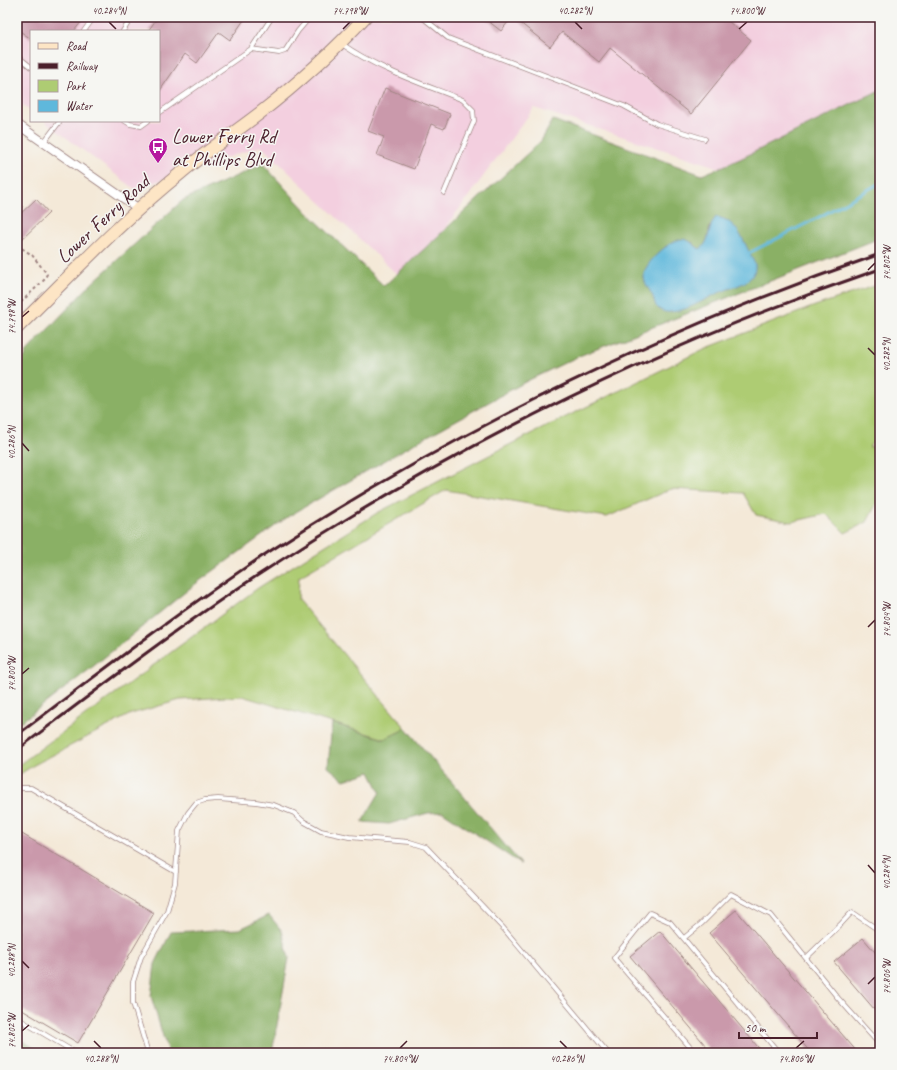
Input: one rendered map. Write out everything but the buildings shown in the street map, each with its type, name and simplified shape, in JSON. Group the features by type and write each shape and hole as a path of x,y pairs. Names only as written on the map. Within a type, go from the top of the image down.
{"street":[{"name":"Lower Ferry Road","path":"17,328 139,209 182,171 260,113 294,85 340,43 365,17"},
{"path":"17,124 139,209"}],"lane":[{"path":"85,30 94,17"},
{"path":"124,30 132,17"},
{"path":"160,113 251,49 272,17"},
{"path":"251,49 279,53 285,51 298,31 310,17"},
{"path":"421,17 448,38 624,106 657,124 705,139"},
{"path":"340,43 356,55 373,63 463,100 473,110 474,120 444,193"},
{"path":"17,56 30,66"},
{"path":"44,143 59,122"},
{"path":"127,122 141,126 147,122"},
{"path":"17,788 31,788 176,872"},
{"path":"148,1053 133,1003 133,982 141,957 167,911 175,884 180,831 188,812 196,803 205,800 218,799 274,805 294,813 321,831 349,837 404,841 426,846 504,929 608,1053"},
{"path":"684,938 701,924 731,894 771,915 838,998 880,1045"},
{"path":"806,958 852,912 880,931"},
{"path":"695,1053 614,958 650,913 670,922 778,1053"},
{"path":"17,1018 71,1050 85,1053"}],"path":[{"path":"17,205 23,207"},
{"path":"17,245 32,255 46,272 47,276 17,306"}],"shaded area":[{"path":"17,17 880,17 880,101 742,175 534,108 405,282 261,146 135,189 45,122 160,122 160,30 30,30 30,110 17,101"}],"green space":[{"path":"880,90 880,238 579,356 527,381 417,442 289,516 194,585 90,669 17,725 17,407 23,404 23,391 18,384 17,373 28,350 91,284 183,200 263,164 307,212 384,286 541,141 553,120 702,175 740,159","holes":["726,220 739,233 746,282 721,291 656,306 644,278 646,269 666,246 692,242 696,247 701,249 706,242 710,226"]},
{"path":"880,284 880,434 869,447 880,446 880,497 867,522 845,533 826,514 791,522 756,515 743,493 671,489 607,517 446,490 299,577 298,600 405,727 401,731 385,739 242,696 180,700 131,714 34,765 17,776 17,766 258,588 377,513 511,444 704,349 815,306"},
{"path":"332,723 384,739 401,731 405,727 521,864 443,812 428,813 389,824 362,822 380,792 370,772 344,780 328,767"},
{"path":"269,915 282,931 289,958 272,1053 168,1053 151,996 155,964 171,932 240,929"},
{"path":"17,1037 42,1053 17,1053"}],"water":[{"path":"716,217 724,219 736,228 745,242 755,264 753,275 746,282 685,309 668,312 660,310 656,306 644,278 645,270 648,264 658,253 677,240 682,239 690,241 700,249 708,238 711,225"}],"waterway":[{"path":"749,253 821,216 880,183"}],"railway":[{"path":"17,735 140,642 267,553 340,507 414,464 489,423 564,385 642,349 799,283 880,254"},
{"path":"17,750 134,662 224,598 329,530 404,485 480,443 558,403 637,366 717,331 880,269"}],"place":[{"name":"Lower Ferry Rd at Phillips Blvd","path":"158,164"}]}
